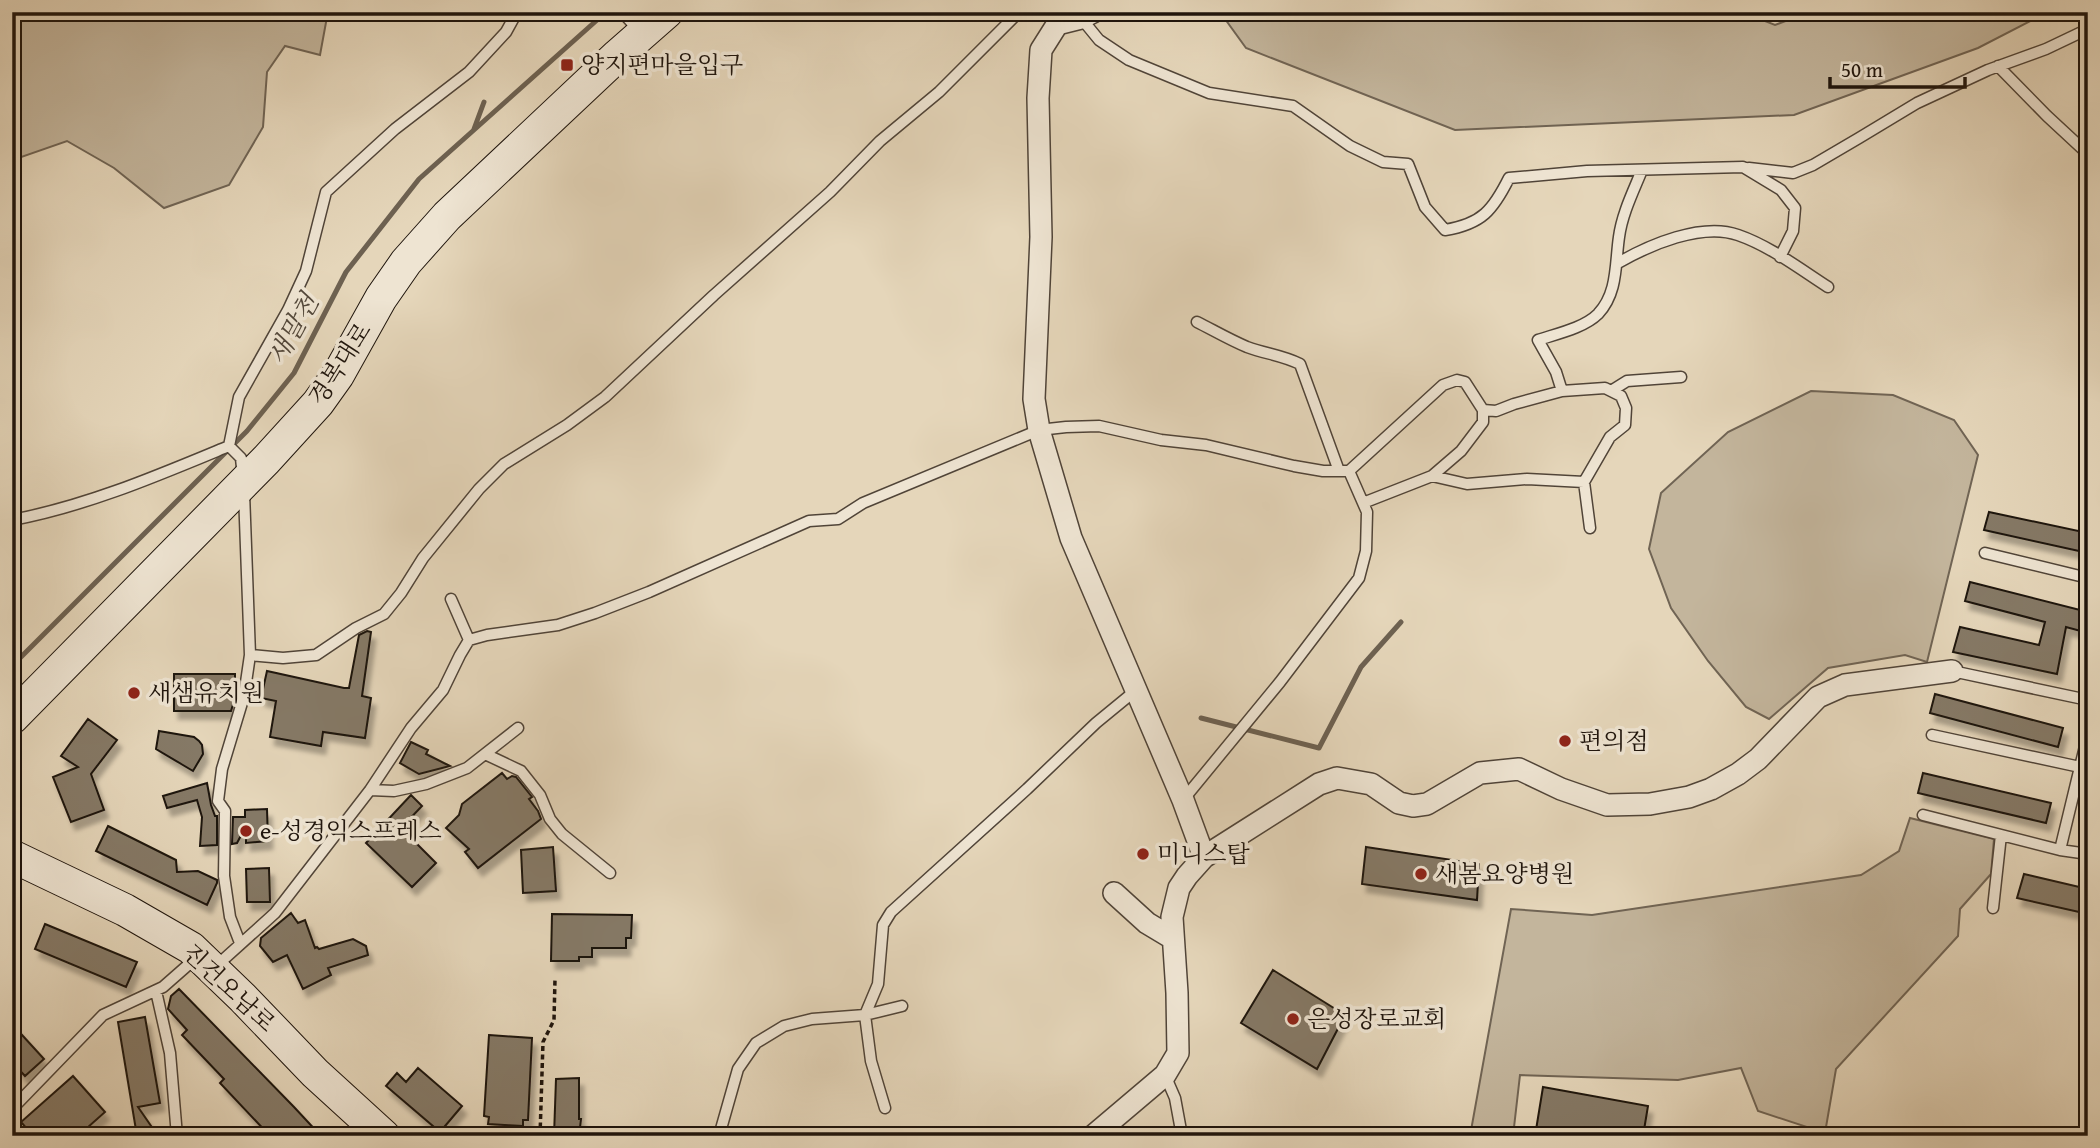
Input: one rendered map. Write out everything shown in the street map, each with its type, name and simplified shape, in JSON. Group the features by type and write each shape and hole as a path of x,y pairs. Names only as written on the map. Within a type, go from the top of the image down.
{"street":[{"name":"경복대로","path":"12,718 242,470 318,403 338,375 381,298 415,252 447,216 629,20 667,12"},
{"path":"1074,17 1041,50 1038,98 1041,237 1034,399 1039,430 1071,538 1183,800 1204,857"},
{"path":"1093,1136 1165,1075 1178,1053 1172,917 1179,888 1204,857 1319,783 1337,778 1371,783 1399,803 1413,806 1427,804 1480,774 1520,769 1560,789 1607,805 1650,804 1689,797 1711,789 1738,774 1758,759 1818,697 1845,685 1952,671"},
{"name":"진건오남로","path":"12,856 125,910 191,948 316,1073 384,1136"},
{"path":"1114,893 1147,923 1172,938"}],"lane":[{"path":"240,943 230,917 224,876 225,811 218,801 222,769 244,696 250,655 242,470 229,446 239,397 288,310 306,271 326,192 395,129 469,72 506,32 517,12"},
{"path":"250,655 283,658 316,655 356,628 384,614 423,558 479,489 504,464 568,425 605,397 830,192 880,141 939,92 1019,12"},
{"path":"1074,17 1099,40 1129,60 1209,93 1293,106 1350,146 1383,162 1408,164 1425,207 1445,230 1462,227 1481,218 1497,202 1509,178 1587,172 1743,167 1793,173 1813,165 1917,103 2088,29"},
{"path":"1998,66 2088,154"},
{"path":"1743,167 1781,190 1795,208 1793,231 1780,257"},
{"path":"1562,391 1556,372 1538,340 1596,317 1610,299 1618,263 1618,238 1642,170"},
{"path":"1618,263 1665,240 1686,234 1736,234 1828,287"},
{"path":"1183,800 1287,673 1359,578 1366,551 1367,512 1344,471 1300,364 1285,356 1243,345 1197,322"},
{"path":"1611,391 1627,381 1681,377"},
{"path":"12,1109 103,1015 163,988 240,943 275,914 370,790 411,728 443,690 469,640 558,625 595,613 649,592 808,521 838,519 863,503 1039,430 1099,426 1161,440 1206,445 1294,466 1344,471 1443,385 1457,380 1465,382 1483,410 1483,422 1461,451 1432,476 1363,503"},
{"path":"1483,410 1496,411 1562,391 1605,388 1621,396 1626,408 1625,425 1610,437 1584,482 1590,528"},
{"path":"12,520 43,514 159,475 229,446"},
{"path":"1432,476 1467,484 1527,479 1584,482"},
{"path":"1985,553 2088,578"},
{"path":"452,599 469,640"},
{"path":"1952,671 2088,700"},
{"path":"885,1108 871,1061 865,1015 878,985 883,925 891,912 1135,691"},
{"path":"370,790 394,791 467,768 518,728"},
{"path":"2060,850 2088,734"},
{"path":"1932,735 2080,768"},
{"path":"485,754 521,771 540,794 550,819 562,834 610,873"},
{"path":"1923,815 2060,850 2088,854"},
{"path":"1993,908 2001,835"},
{"path":"156,991 170,1053 177,1136"},
{"path":"719,1136 738,1069 756,1043 785,1026 812,1019 865,1015 902,1006"},
{"path":"1165,1075 1175,1098 1182,1136"},
{"path":"12,1127 20,1136"}],"path":[{"path":"540,1136 543,1042 554,1020 555,979"}],"shaded area":[{"path":"12,12 326,12 327,17 320,55 285,46 267,72 263,127 229,185 164,208 114,168 67,141 21,157 12,167"},
{"path":"1220,12 1742,12 1775,25 1809,12 2048,12 1978,48 1794,115 1455,130 1246,48"},
{"path":"1811,391 1893,395 1954,420 1978,455 1927,662 1905,655 1828,668 1769,719 1746,707 1708,661 1671,608 1649,549 1661,493 1728,432"},
{"path":"1910,818 1994,839 1991,874 1960,909 1958,936 1836,1069 1825,1133 1758,1111 1741,1068 1678,1080 1520,1075 1513,1136 1470,1136 1511,909 1592,915 1861,875 1899,851"}],"building":[{"path":"1989,512 2088,533 2088,553 1984,530"},
{"path":"1970,582 2088,612 2088,633 2066,627 2057,674 1953,652 1960,627 2039,645 2045,622 1965,601"},
{"path":"371,632 362,696 371,698 365,738 323,732 321,746 270,737 276,701 261,698 267,671 349,688 359,635"},
{"path":"174,674 235,674 235,698 231,711 174,711"},
{"path":"1935,694 2063,728 2058,747 1930,713"},
{"path":"88,719 117,740 91,774 104,810 71,822 53,777 78,767 61,756"},
{"path":"159,731 194,737 199,741 203,754 193,771 156,749"},
{"path":"411,742 428,750 426,754 450,766 419,774 400,763"},
{"path":"502,773 507,779 516,777 532,797 529,799 541,819 478,868 465,852 469,849 446,828 459,815 462,804"},
{"path":"1923,773 2051,803 2046,823 1918,793"},
{"path":"207,783 211,805 217,816 217,845 200,846 202,817 197,800 167,808 163,796"},
{"path":"411,795 422,806 401,828 436,863 412,887 366,843"},
{"path":"267,809 268,841 246,843 246,826 237,843 232,844 233,817 245,817 245,810"},
{"path":"108,826 176,860 177,872 198,871 217,880 207,905 96,851"},
{"path":"553,847 556,891 523,893 521,850"},
{"name":"새봄요양병원","path":"1366,847 1479,864 1477,900 1362,884"},
{"path":"269,868 270,902 247,902 246,869"},
{"path":"2024,874 2088,889 2088,914 2017,898"},
{"path":"291,913 298,923 305,920 315,948 353,939 366,946 368,955 328,968 331,975 303,989 287,955 273,962 260,946 261,938"},
{"path":"552,914 632,915 631,938 626,938 626,948 592,948 592,957 579,957 579,961 551,961"},
{"path":"45,924 137,962 126,987 35,949"},
{"name":"은성장로교회","path":"1273,970 1345,1015 1317,1069 1241,1023"},
{"path":"179,989 321,1136 270,1136 220,1083 224,1079 182,1035 187,1030 168,1009 171,996"},
{"path":"145,1017 160,1103 138,1107 158,1136 137,1136 118,1022"},
{"path":"12,1024 44,1059 25,1076 12,1062"},
{"path":"489,1035 532,1038 528,1120 523,1120 523,1126 488,1124 489,1117 484,1116"},
{"path":"418,1068 462,1106 440,1132 386,1086 397,1073 406,1082"},
{"path":"73,1076 105,1112 78,1136 33,1136 21,1122"},
{"path":"579,1078 579,1136 554,1136 556,1079"},
{"path":"1543,1087 1648,1106 1643,1136 1535,1136"}],"waterway":[{"name":"새말천","path":"12,666 247,431 294,373 346,272 419,179 606,12"},
{"path":"474,129 484,102"},
{"path":"1201,718 1319,748 1361,667 1401,622"}],"place":[{"name":"양지편마을입구","path":"567,65"},
{"name":"새샘유치원","path":"134,693"},
{"name":"편의점","path":"1565,741"},
{"name":"e-성경익스프레스","path":"246,831"},
{"name":"미니스탑","path":"1143,854"},
{"name":"새봄요양병원","path":"1421,874"},
{"name":"은성장로교회","path":"1293,1019"}]}
